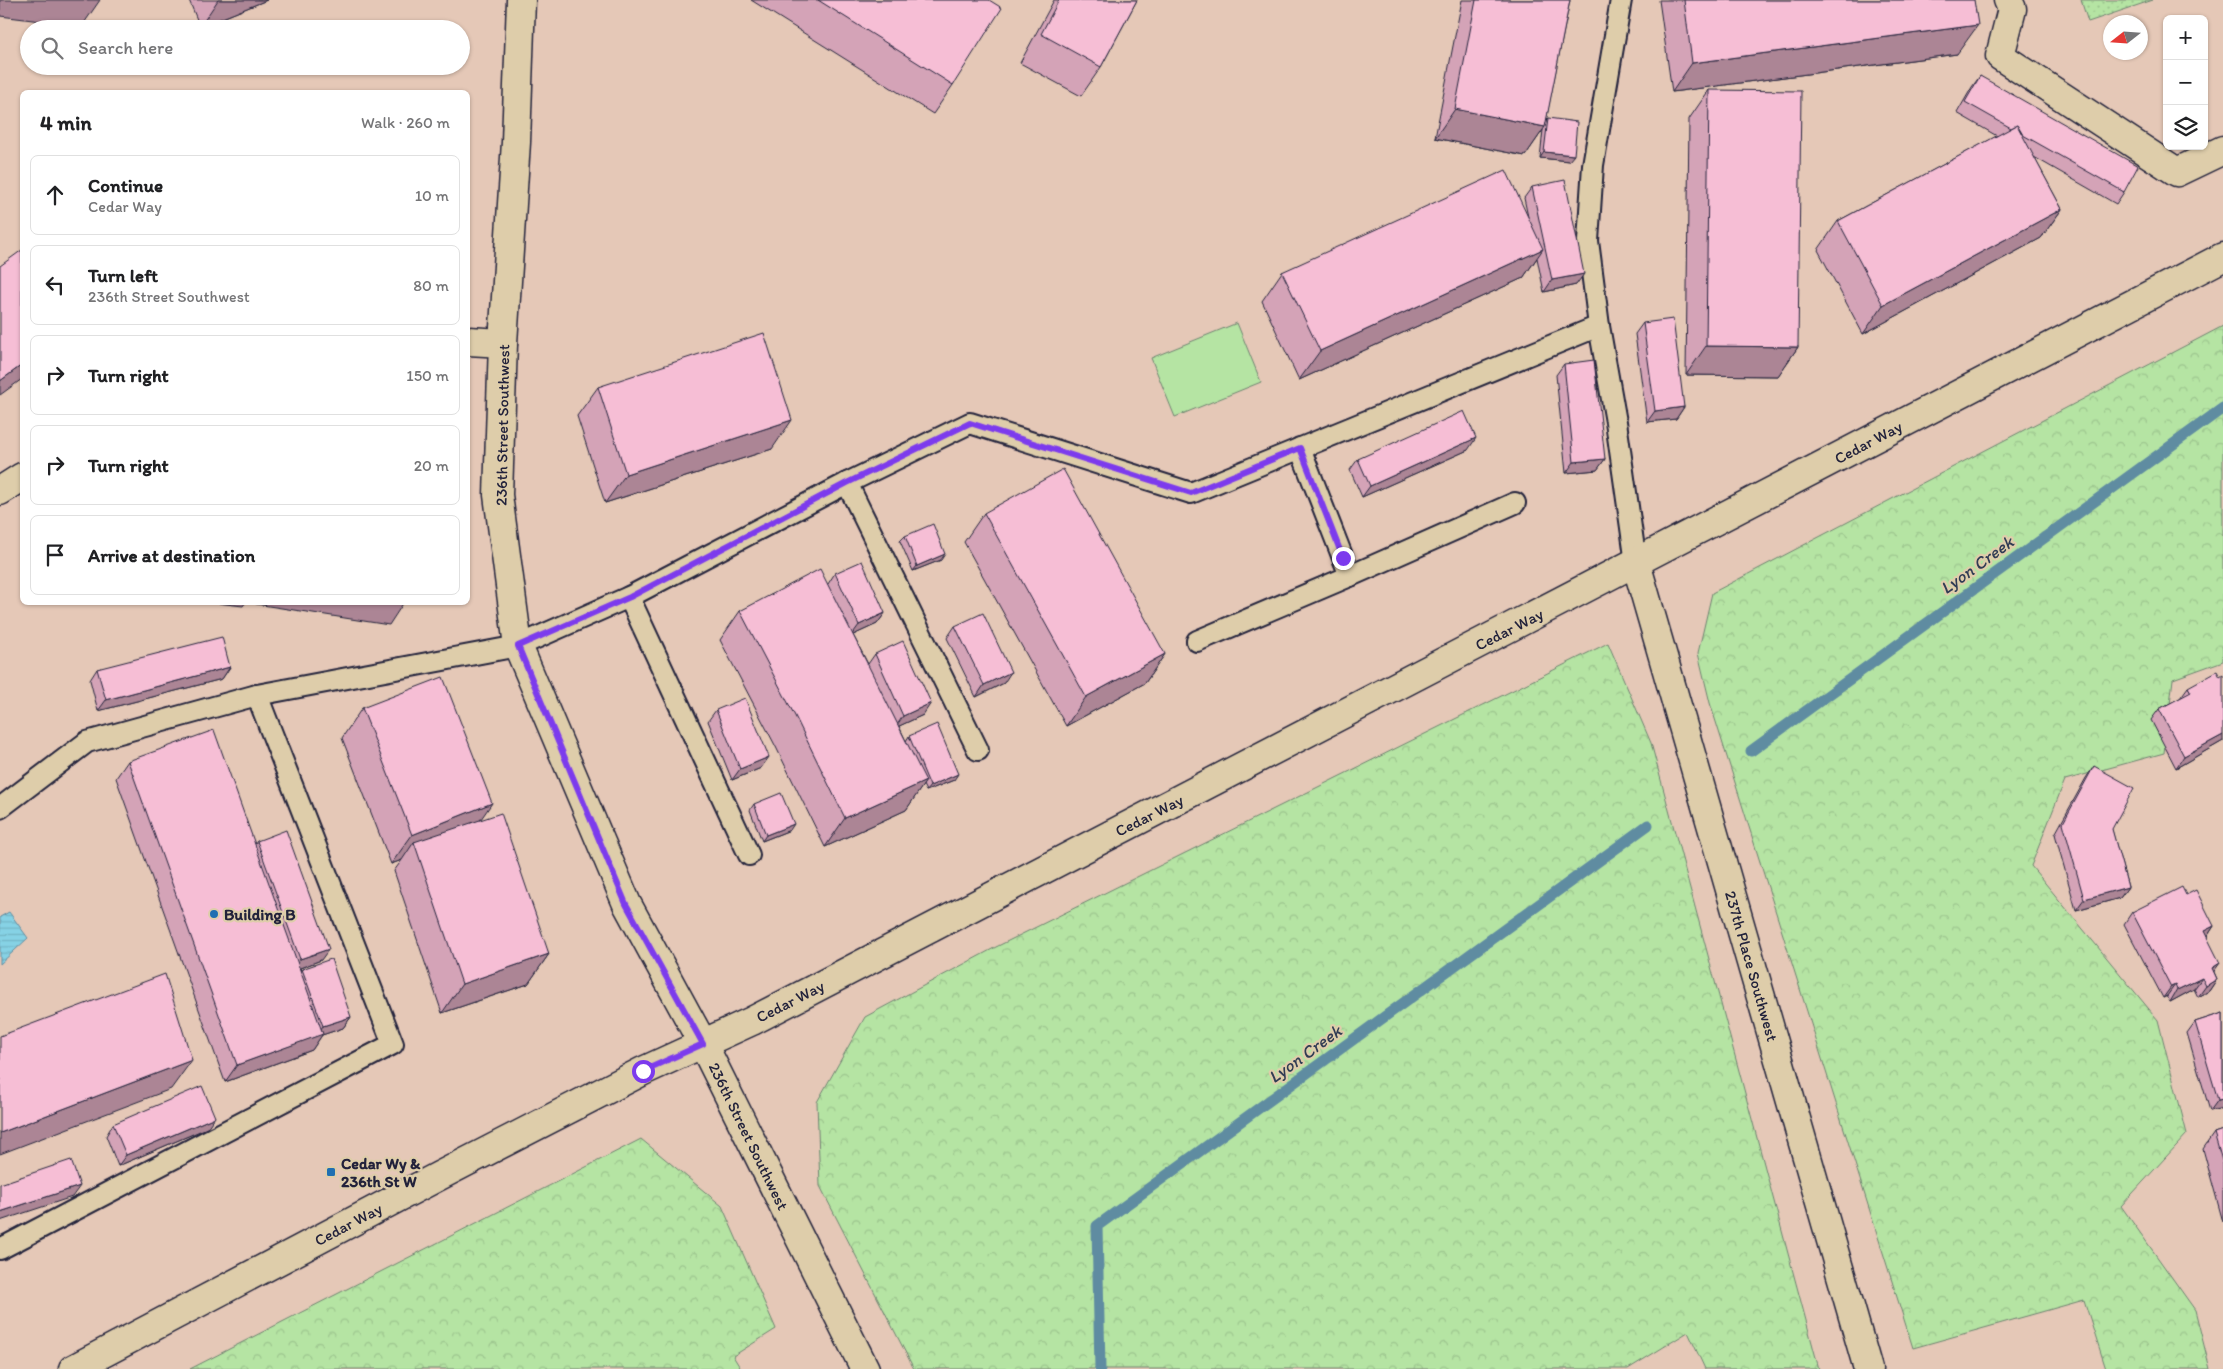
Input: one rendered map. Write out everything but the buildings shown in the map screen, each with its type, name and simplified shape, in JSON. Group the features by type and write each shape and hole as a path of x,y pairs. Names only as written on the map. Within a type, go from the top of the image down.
{"main road":[{"name":"236th Street Southwest","path":"521,0 516,142 503,342 498,495 518,646 626,904 703,1044 865,1369"},
{"path":"2008,0 2012,9 2000,56 2177,172 2223,150"},
{"name":"Cedar Way","path":"73,1369 448,1171 643,1071 778,1007 2223,257"},
{"path":"470,341 503,342"},
{"path":"0,491 20,478"},
{"name":"237th Place Southwest","path":"1636,563 1868,1369"}],"lane":[{"path":"1621,0 1593,165 1588,241 1599,326 1616,422 1636,563"},
{"path":"0,808 87,742 257,695 518,646 630,597 847,483 970,423 1191,493 1599,326"},
{"path":"1300,448 1350,576"},
{"path":"847,483 978,750"},
{"path":"1197,641 1514,503"},
{"path":"630,597 749,855"},
{"path":"0,1249 393,1044 257,695"}],"green space":[{"path":"2081,0 2153,0 2109,15 2103,15 2103,17 2088,22"},
{"path":"1237,323 1261,382 1175,417 1151,358"},
{"path":"2223,326 2223,661 2173,679 2164,753 2065,780 2031,866 2158,1020 2187,1134 2121,1206 2195,1310 2210,1369 2106,1369 2084,1300 1913,1348 1710,703 1698,653 1712,593"},
{"path":"1608,643 1651,743 1819,1369 1705,1369 1688,1332 1628,1369 914,1369 820,1186 817,1102 865,1017 996,947"},
{"path":"641,1139 722,1206 776,1329 733,1356 741,1369 190,1369"}],"water":[{"path":"9,912 28,938 0,964 0,917"}],"waterway":[{"name":"Lyon Creek","path":"1751,751 2223,408"},
{"name":"Lyon Creek","path":"1100,1369 1097,1226 1648,825"}],"place":[{"name":"Building B","path":"214,914"},
{"name":"Cedar Wy & 236th St W","path":"331,1172"}],"route":[{"path":"643,1071 703,1044 626,904 518,646 630,597 847,483 970,423 1191,493 1300,448 1343,558"}]}
